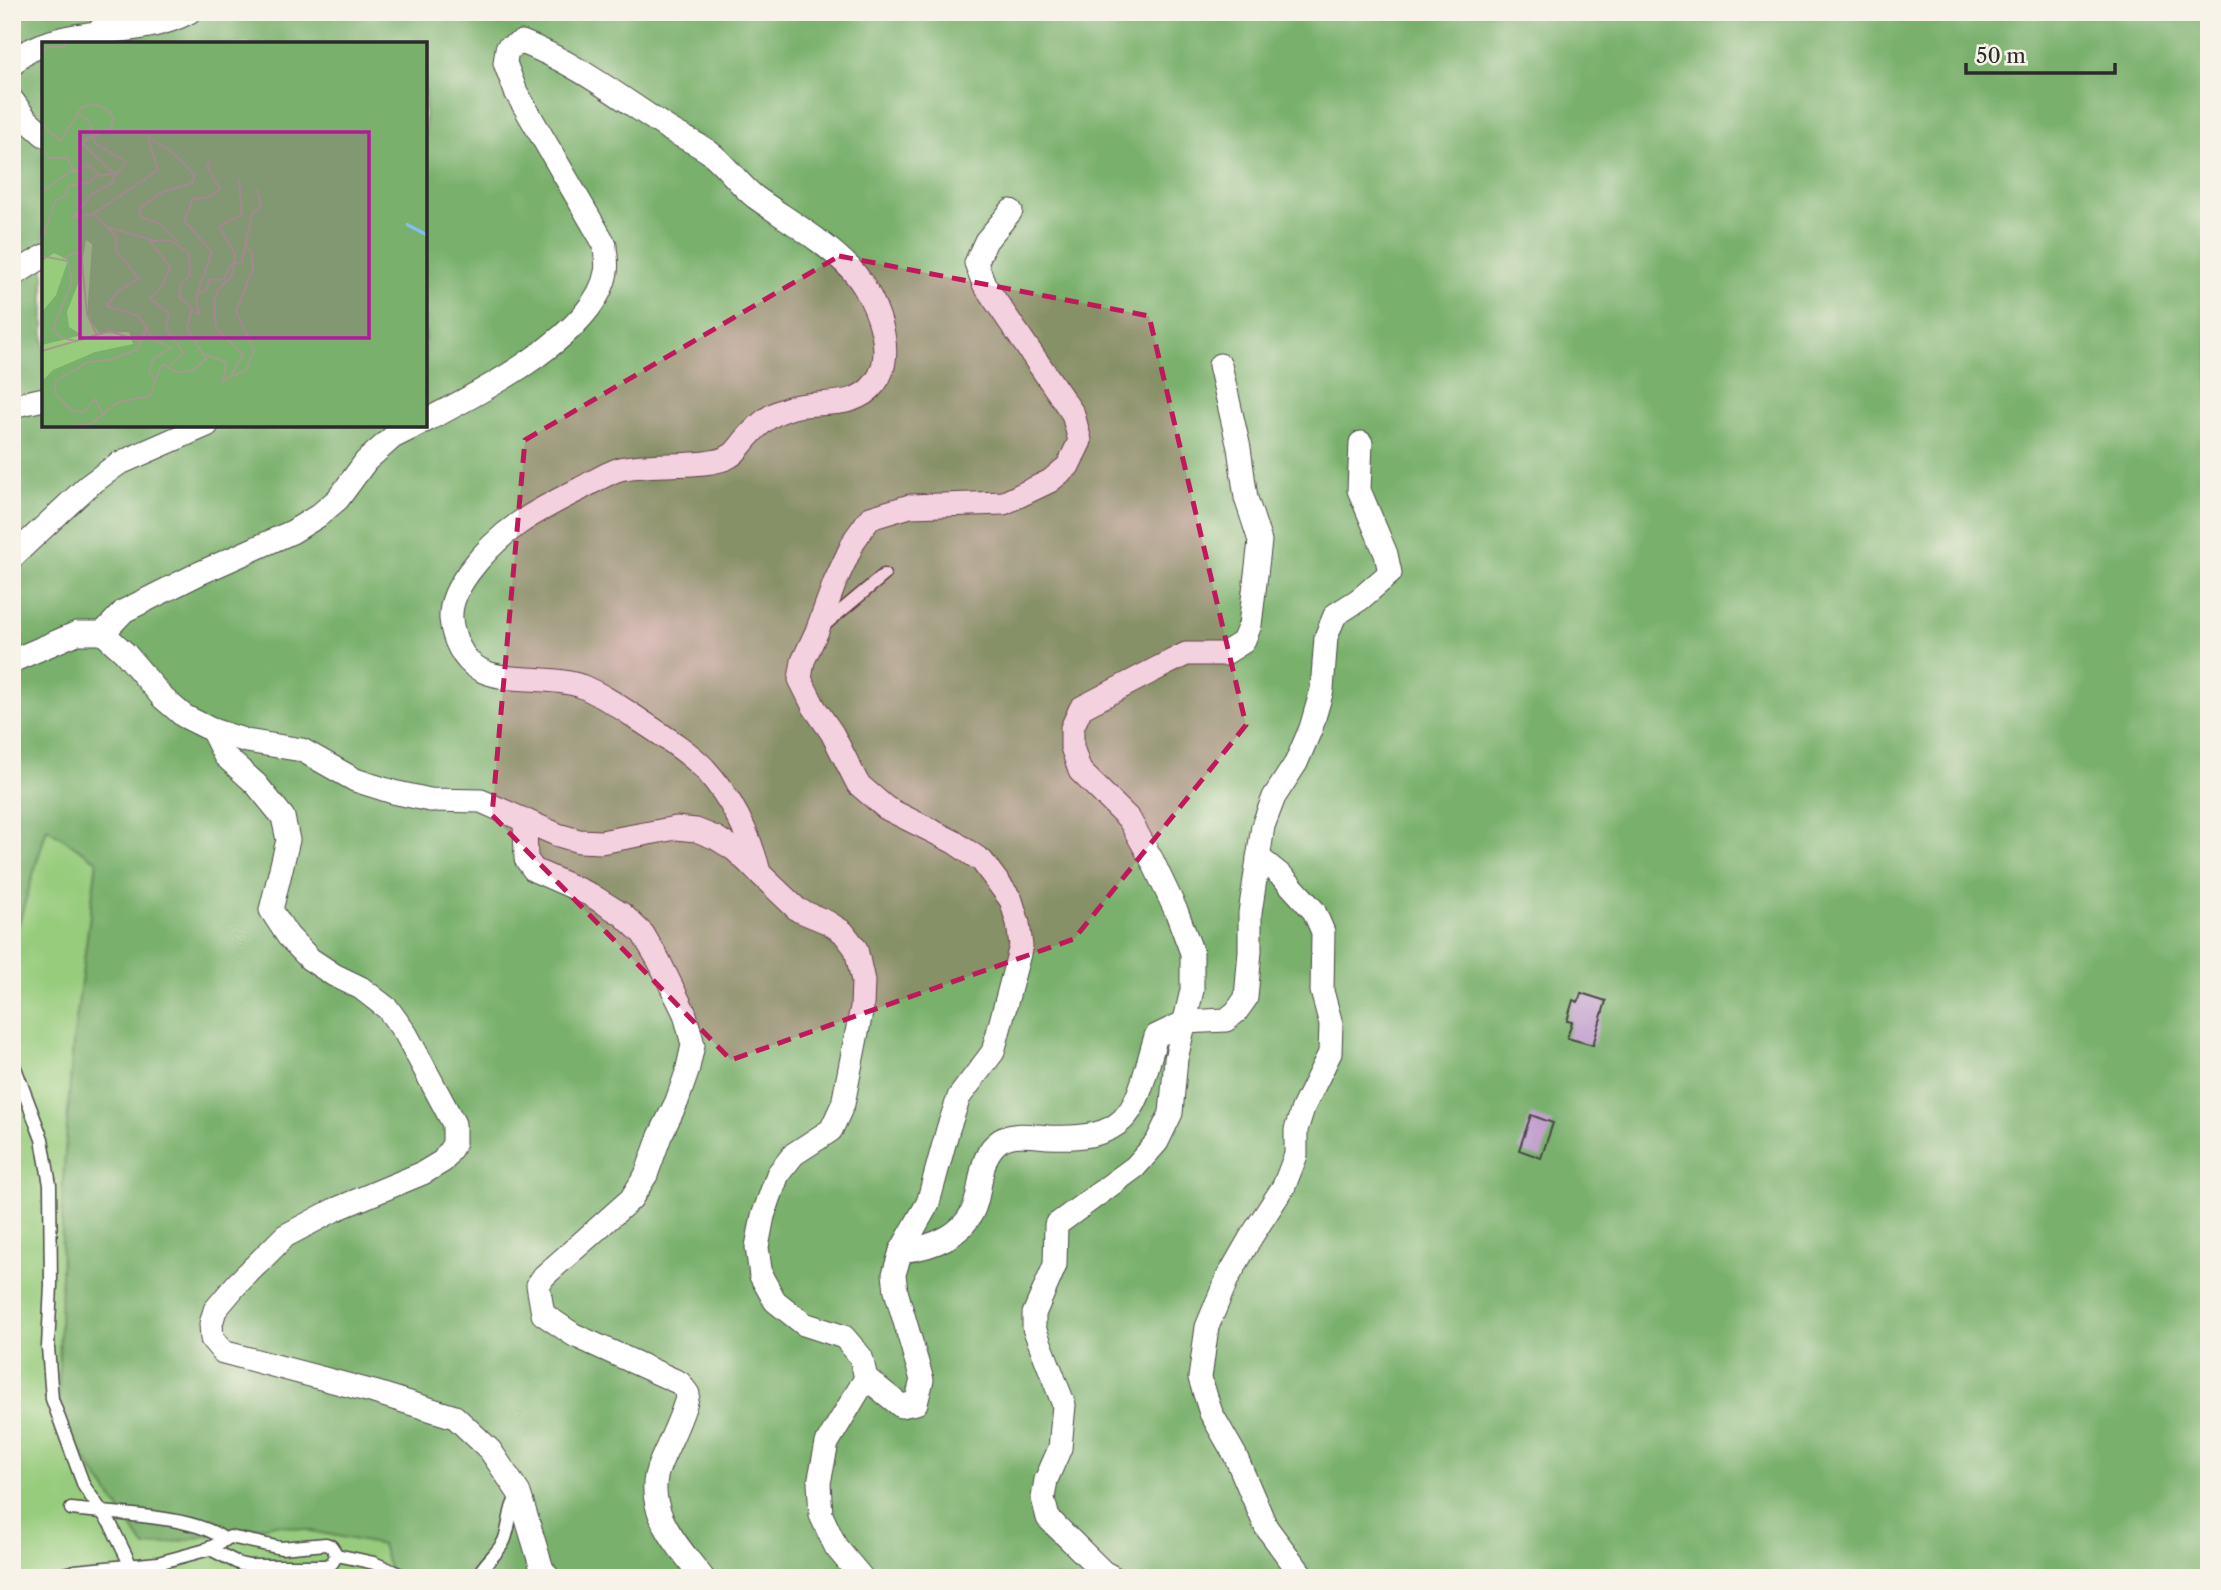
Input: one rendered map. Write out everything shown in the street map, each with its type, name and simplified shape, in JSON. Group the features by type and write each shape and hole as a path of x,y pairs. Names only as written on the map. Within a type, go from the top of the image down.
{"street":[{"path":"52,42 103,30 133,29 189,12"},
{"path":"427,420 551,346 579,321 599,294 607,270 604,245 516,92 505,63 507,49 522,42 549,52 600,82 712,154 751,194 813,237 852,270 872,301 884,335 885,363 877,382 864,395 844,403 795,406 768,416 731,456 712,462 617,470 540,509 506,530 482,555 455,594 451,616 461,650 466,659 480,671 499,676 553,679 580,686 611,701 704,768 725,797 753,846 759,872"},
{"path":"12,65 22,54 42,45"},
{"path":"12,100 26,119 42,133"},
{"path":"12,661 77,633 103,634 125,653 184,716 212,730 247,741 302,750 355,780 393,792 430,800 481,801 579,841 601,842 676,828 696,831 716,838 735,850 797,910 827,922 843,932 856,949 863,981 862,1007 843,1104 831,1130 794,1154 778,1174 757,1248 761,1276 775,1301 787,1313 804,1324 844,1337 861,1357 866,1378 901,1406 916,1403 922,1380 896,1292 894,1274 901,1251 928,1203 959,1097 993,1052 1021,946 1018,923 1011,900 982,861 954,842 886,808 858,785 832,733 814,707 800,679 803,661 855,538 870,518 910,506 1004,503 1050,481 1068,466 1080,441 1073,414 990,294 976,263 986,241 1011,211"},
{"path":"12,276 42,258"},
{"path":"1114,1578 1103,1572 1048,1518 1043,1498 1046,1480 1060,1448 1063,1405 1034,1328 1034,1314 1055,1265 1056,1225 1135,1167 1157,1142 1171,1113 1176,1059 1192,990 1192,953 1177,913 1129,819 1080,771 1072,747 1072,728 1081,708 1186,654 1224,654 1243,642 1250,625 1260,541 1246,498 1239,448 1220,365"},
{"path":"12,407 42,400"},
{"path":"12,557 88,486 118,464 202,427"},
{"path":"103,634 124,611 292,532 318,516 338,499 366,461 393,437 413,427"},
{"path":"901,1251 919,1250 945,1239 965,1225 976,1205 990,1149 1003,1139 1023,1135 1072,1138 1109,1130 1126,1119 1137,1101 1156,1036 1185,1022 1226,1020 1246,998 1250,913 1263,826 1274,797 1296,763 1311,728 1322,690 1325,637 1335,615 1360,599 1390,573 1386,554 1359,490 1361,443"},
{"path":"212,730 225,756 256,785 283,817 288,840 271,910 288,936 310,959 361,988 388,1009 406,1034 454,1124 454,1144 443,1161 423,1173 334,1210 285,1236 215,1310 211,1324 212,1339 223,1352 374,1392 455,1417 490,1450 519,1493 542,1569 549,1578"},
{"path":"525,821 526,859 534,870 591,895 623,915 643,934 685,1014 693,1045 677,1101 660,1136 646,1175 631,1199 544,1276 538,1285 543,1314 574,1335 680,1383 688,1394 683,1415 658,1467 653,1492 671,1537 703,1578"},
{"path":"1258,857 1284,878 1314,911 1323,932 1322,991 1331,1024 1330,1053 1303,1108 1296,1130 1296,1155 1284,1186 1227,1279 1207,1327 1200,1378 1211,1413 1235,1455 1266,1527 1304,1578"},
{"path":"862,1578 836,1547 821,1516 819,1483 827,1443 866,1378"}],"lane":[{"path":"817,631 884,575"},
{"path":"12,1060 42,1139 50,1185 51,1285 48,1347 52,1399 84,1486 111,1525 131,1566"},
{"path":"477,1578 481,1569 503,1544 511,1506 519,1493"},
{"path":"71,1508 162,1518 215,1531 225,1540"},
{"path":"50,1578 75,1571 158,1563 208,1548 230,1537 281,1548 326,1544 331,1546 337,1555 374,1563 408,1578"},
{"path":"208,1548 249,1566 326,1566 332,1563 337,1555"}],"highlighted area":[{"path":"839,256 1149,316 1246,725 1074,939 731,1060 492,815 525,440"}],"green space":[{"path":"12,12 2209,12 2209,1578 392,1578 382,1545 276,1524 145,1547 58,1419 63,1181 73,1043 97,861 47,828 12,946"},
{"path":"59,733 203,1212 480,1578 12,1578 12,758"}],"building":[{"path":"1581,993 1606,1001 1593,1045 1567,1038 1572,1022 1567,1021 1573,1000 1578,1002"},
{"path":"1531,1115 1553,1123 1541,1158 1519,1150"}]}
